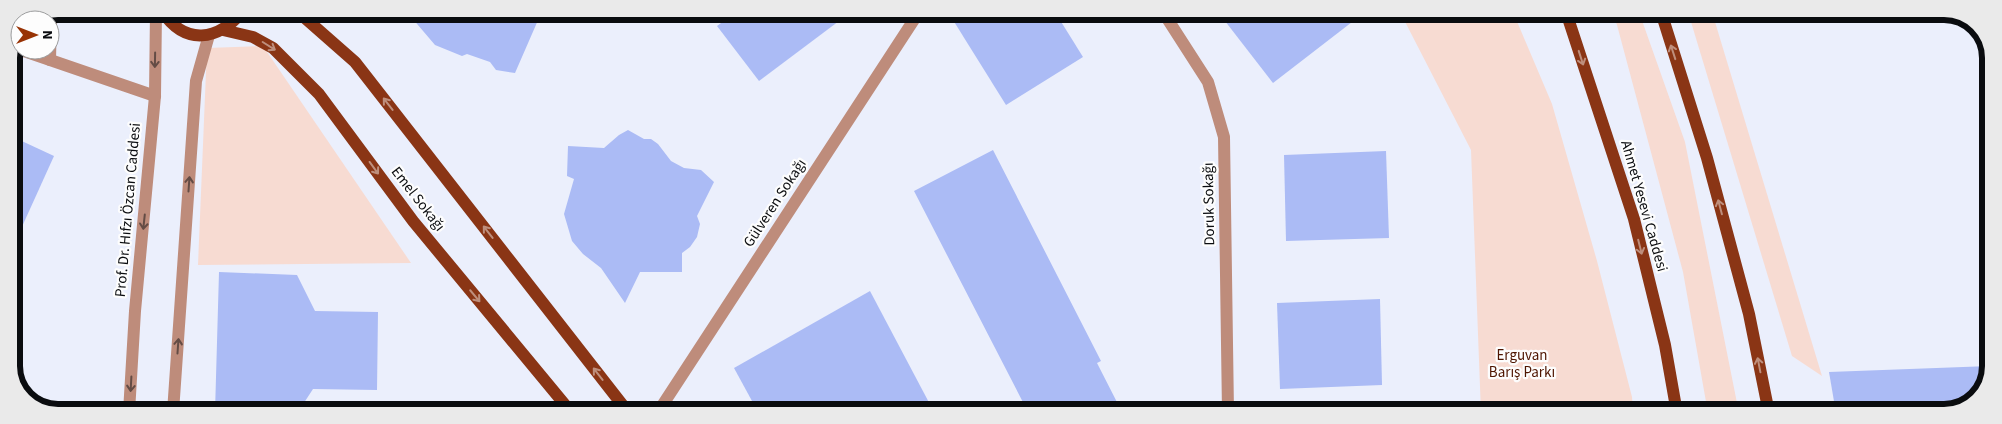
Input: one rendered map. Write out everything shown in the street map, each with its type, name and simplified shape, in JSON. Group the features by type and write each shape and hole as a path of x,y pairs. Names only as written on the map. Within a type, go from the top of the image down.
{"main road":[{"path":"168,20 181,31 193,35 209,35 223,30 236,20"},
{"path":"306,20 355,62 622,404"},
{"name":"Ahmet Yesevi Caddesi","path":"1569,20 1634,219 1665,345 1675,404"},
{"path":"1664,20 1707,158 1749,314 1767,404"},
{"name":"Emel Sokağı","path":"223,30 253,37 274,48 319,94 413,221 564,404"}],"street":[{"name":"Prof. Dr. Hıfzı Özcan Caddesi","path":"129,404 135,311 155,96 156,20"},
{"name":"Gülveren Sokağı","path":"663,404 914,20"},
{"name":"Doruk Sokağı","path":"1167,20 1208,82 1224,137 1228,404"},
{"path":"174,404 196,81 209,35"},
{"path":"50,60 155,96"}],"green space":[{"name":"Erguvan Barış Parkı","path":"1404,20 1516,20 1552,104 1597,261 1632,404 1481,404 1471,150"},
{"path":"1615,20 1642,20 1685,142 1737,404 1706,404 1683,272"},
{"path":"1690,20 1714,20 1822,376 1792,356"},
{"path":"263,46 411,263 198,265 207,48"}],"building":[{"path":"414,20 538,20 515,73 496,70 490,62 467,54 462,56 435,45"},
{"path":"725,20 840,20 759,81 717,26"},
{"path":"953,20 1060,20 1083,57 1006,105"},
{"path":"1224,20 1355,20 1273,83"},
{"path":"628,130 644,139 651,139 658,144 671,161 684,168 701,170 714,182 697,216 700,224 697,237 690,247 682,253 682,272 640,272 625,303 601,268 583,254 572,241 564,214 574,179 567,176 568,146 604,148"},
{"path":"20,140 54,156 20,231"},
{"path":"993,150 1101,361 1097,363 1118,404 1024,404 914,191"},
{"path":"1386,151 1389,238 1286,241 1284,155"},
{"path":"219,272 297,275 315,311 378,312 377,390 313,389 303,404 215,404"},
{"path":"870,291 930,404 754,404 734,368"},
{"path":"1380,299 1382,385 1280,389 1277,303"},
{"path":"1982,366 1977,385 1969,394 1956,402 1944,404 1834,404 1829,372"}]}
